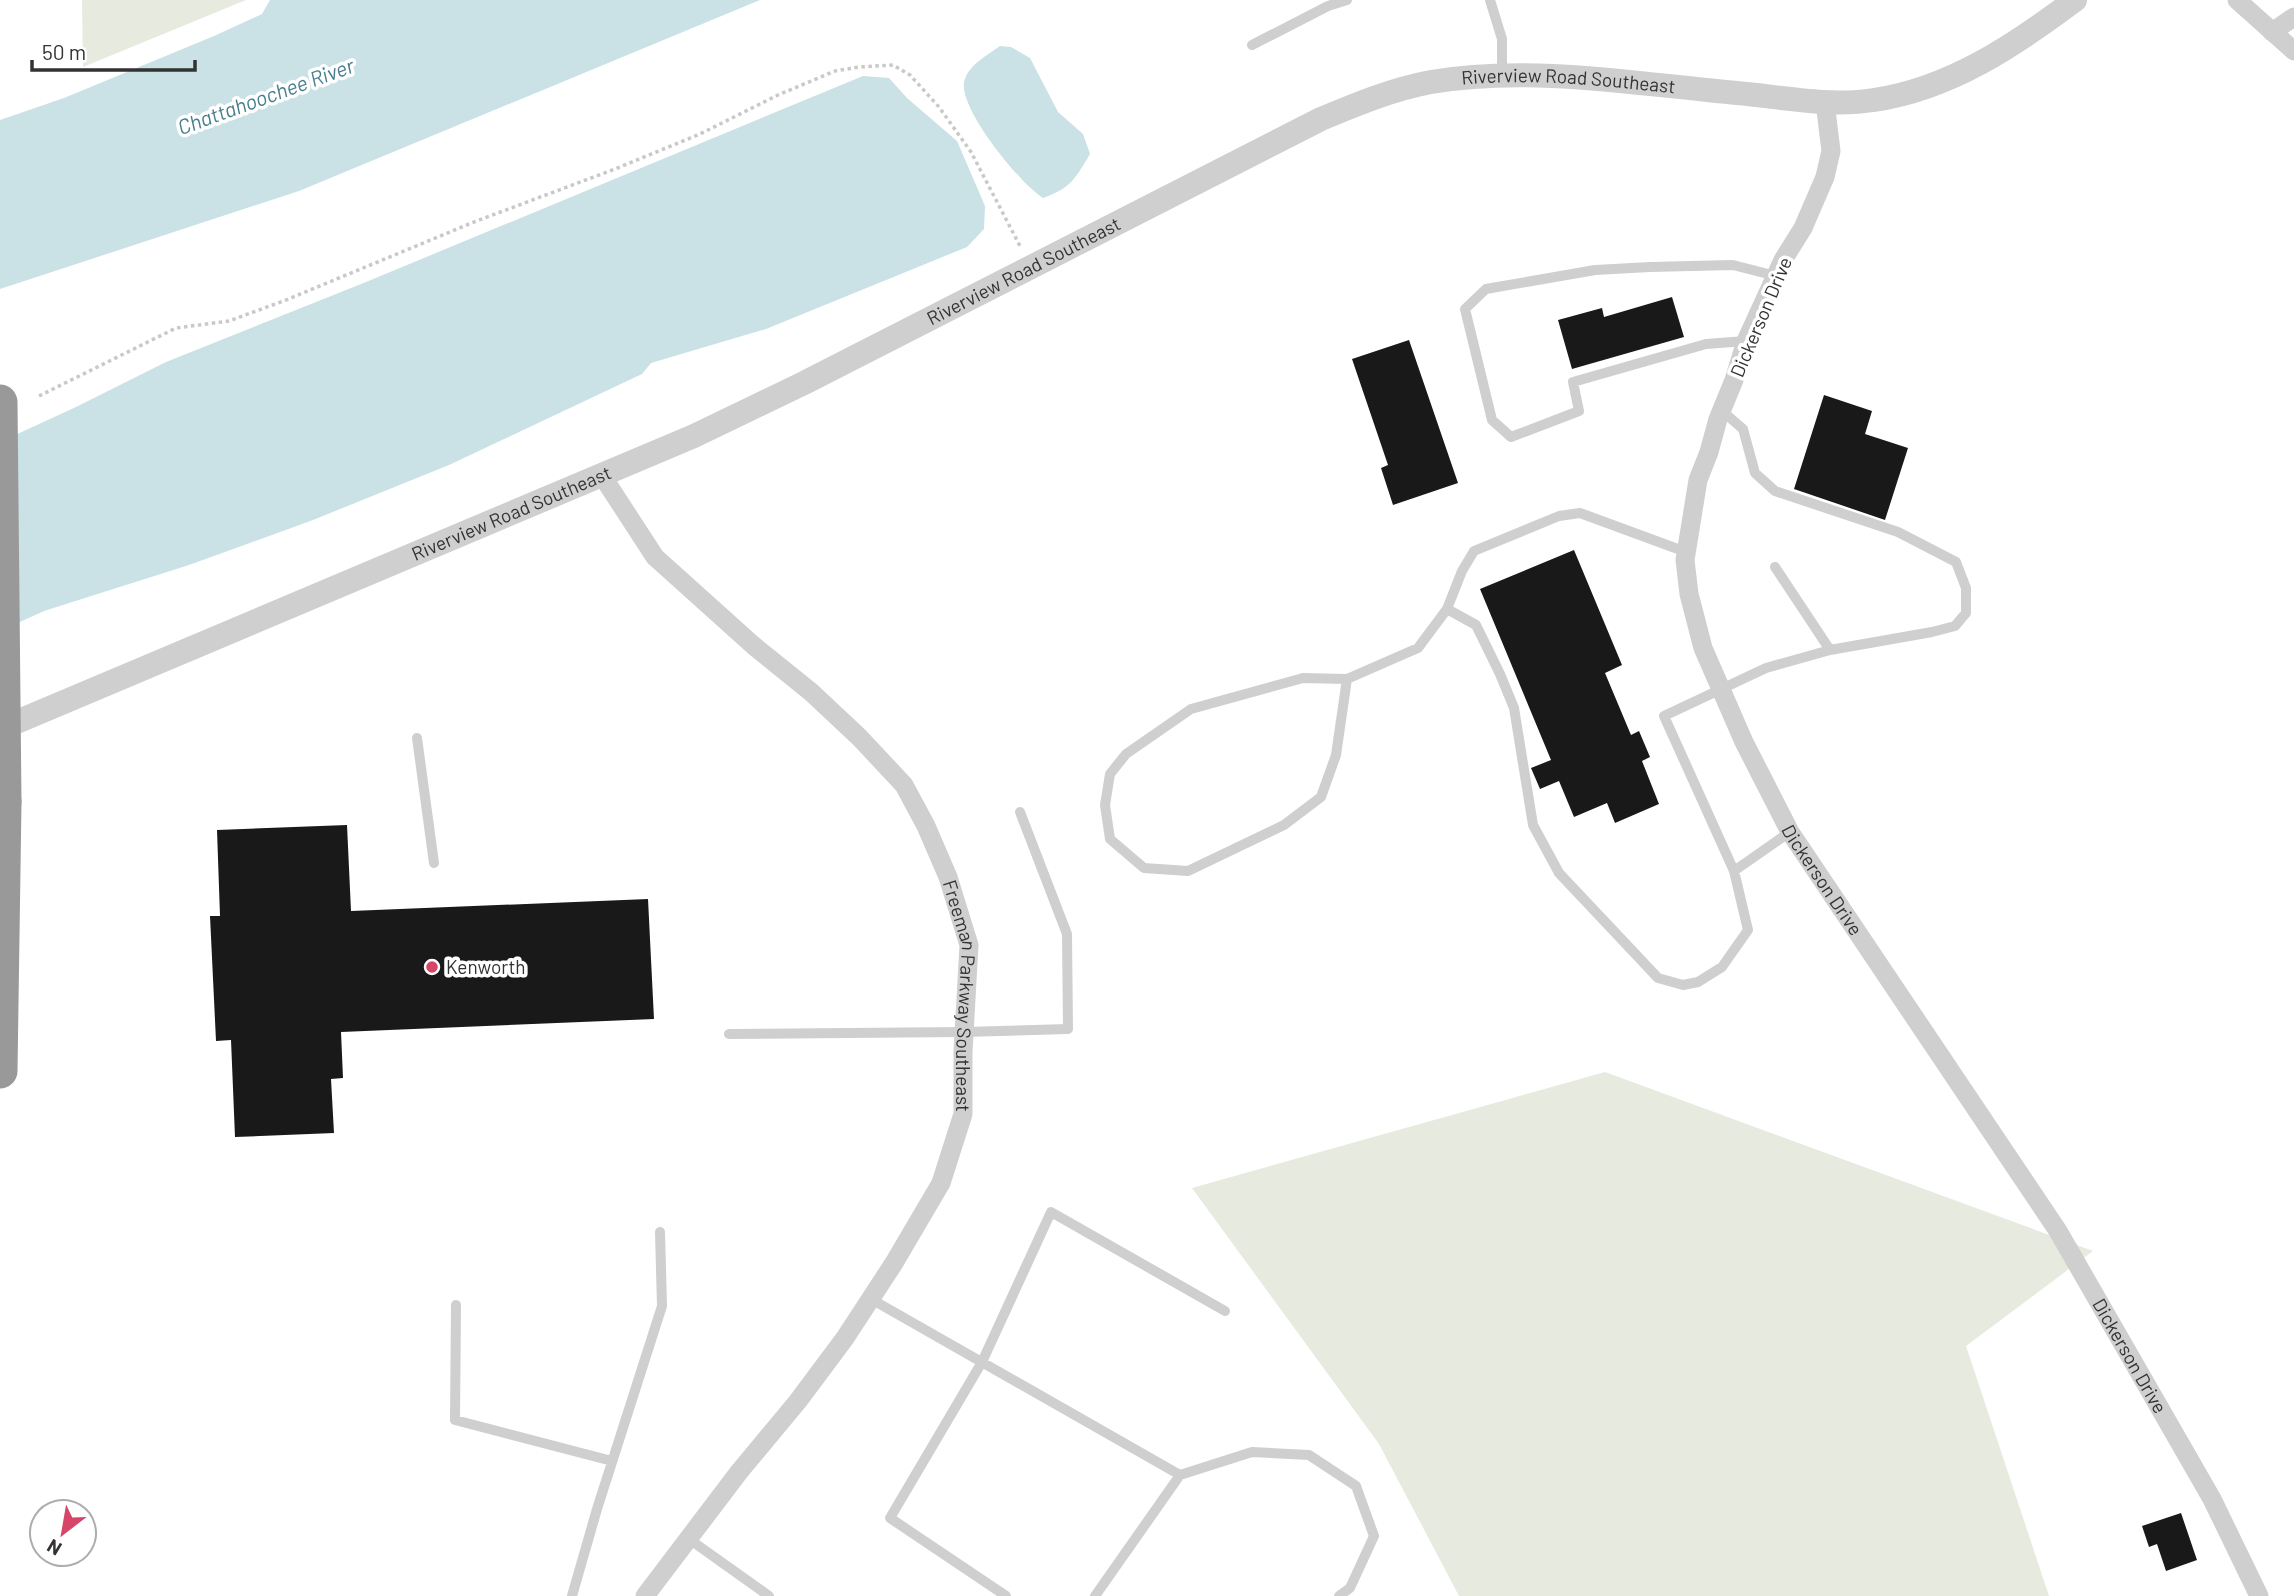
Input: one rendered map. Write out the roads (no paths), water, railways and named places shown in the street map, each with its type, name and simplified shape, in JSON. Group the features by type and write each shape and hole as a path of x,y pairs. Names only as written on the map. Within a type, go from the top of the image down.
{"highway":[{"path":"0,402 4,802 0,1071"}],"street":[{"name":"Riverview Road Southeast","path":"0,729 731,418 1321,119 1374,97 1430,82 1502,76 1592,80 1825,102 1873,100 1916,91 1960,74 2025,37 2075,0"},
{"path":"2237,0 2294,51"},
{"path":"2272,32 2294,17"},
{"name":"Dickerson Drive","path":"1825,102 1831,151 1825,177 1803,228 1783,260 1746,341 1698,480 1686,552 1689,594 1703,648 1744,742 1790,832 2058,1231 2212,1499 2259,1596"},
{"name":"Freeman Parkway Southeast","path":"601,474 655,557 754,646 811,692 859,737 904,785 926,826 948,877 969,945 963,1032 963,1114 941,1183 845,1338 798,1401 738,1472 645,1596"}],"lane":[{"path":"1252,45 1328,6 1347,0"},
{"path":"1490,0 1502,38 1502,76"},
{"path":"1746,341 1706,344 1573,382 1579,411 1511,437 1492,420 1465,309 1486,289 1595,270 1733,265 1776,276"},
{"path":"1447,609 1476,625 1500,674 1514,708 1533,825 1559,873 1658,978 1683,985 1698,982 1722,967 1748,930 1734,871 1664,716 1766,668 1830,650 1955,626 1966,613 1966,588 1956,562 1898,532 1775,491 1755,473 1743,429 1721,410"},
{"path":"1346,679 1336,755 1321,797 1284,825 1188,871 1144,868 1110,839 1105,804 1110,774 1126,754 1191,709 1303,678 1346,679 1418,648 1447,609 1462,571 1474,551 1559,516 1580,513 1686,552"},
{"path":"1775,566 1830,650"},
{"path":"417,738 434,863"},
{"path":"729,1034 1068,1029 1067,934 1020,812"},
{"path":"1734,871 1790,832"},
{"path":"1006,1596 890,1518 982,1362 1051,1212 1225,1311"},
{"path":"572,1596 662,1306 660,1233"},
{"path":"871,1300 1180,1475"},
{"path":"456,1305 455,1420 612,1461"},
{"path":"1095,1596 1180,1475 1252,1452 1309,1455 1356,1486 1374,1536 1350,1588 1339,1596"},
{"path":"689,1539 769,1596"}],"water":[{"name":"Chattahoochee River","path":"270,0 760,0 299,191 0,289 0,120 64,98 214,36 262,14"},
{"path":"1000,46 1011,47 1030,58 1058,112 1083,134 1090,154 1071,182 1043,198 1020,177 992,143 969,106 964,91 965,79 971,69"},
{"path":"863,76 889,78 907,98 957,141 985,206 984,229 967,247 766,329 651,363 642,374 449,465 313,520 189,565 44,611 0,631 0,442 166,362"}],"place":[{"name":"Kenworth","path":"432,967"}]}
